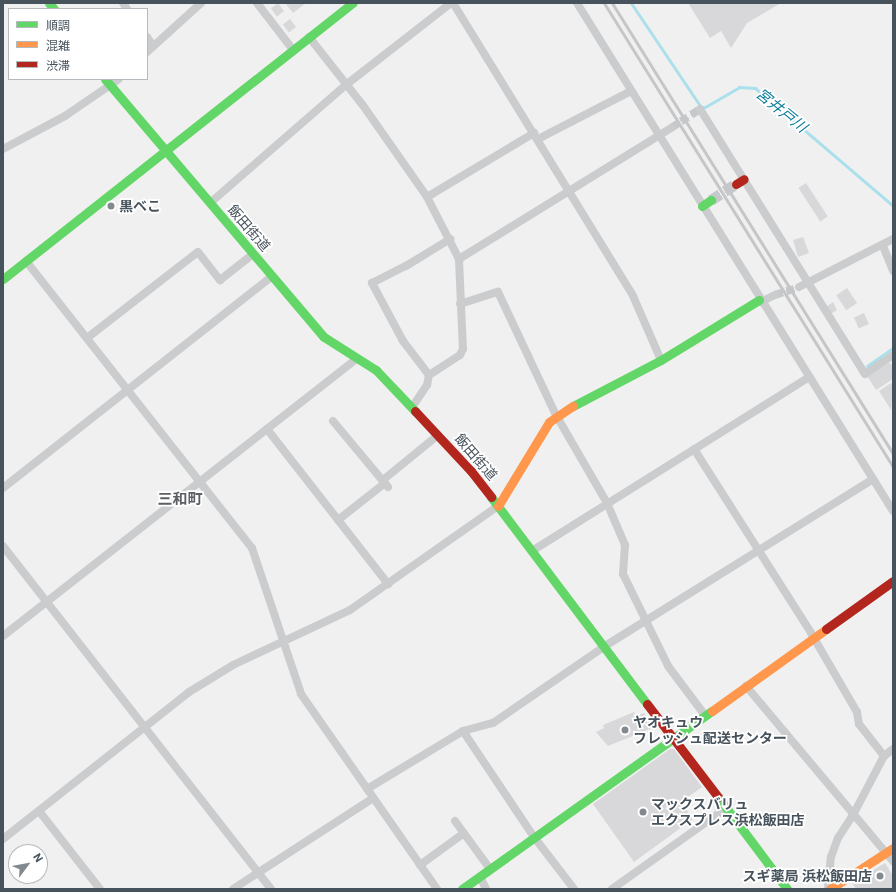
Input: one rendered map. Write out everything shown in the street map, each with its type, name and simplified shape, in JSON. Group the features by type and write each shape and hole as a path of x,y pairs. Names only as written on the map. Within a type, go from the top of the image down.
{"street":[{"path":"150,49 200,3"},
{"path":"257,3 293,50"},
{"path":"3,278 353,3"},
{"path":"210,204 347,84 452,3 536,136 633,296 661,360"},
{"path":"577,3 760,301 893,511"},
{"path":"309,37 347,84 427,197 459,259 463,349 460,355 429,375 427,385 412,407"},
{"path":"3,149 65,116 108,82"},
{"name":"飯田街道","path":"108,82 165,152 324,337 376,370 471,471 787,889"},
{"path":"427,197 536,136 631,92"},
{"path":"700,109 865,374 893,355"},
{"path":"459,259 671,128"},
{"path":"736,184 744,179"},
{"path":"702,206 711,200"},
{"path":"429,375 403,341 372,283 406,266 450,239"},
{"path":"799,288 810,284 883,246 893,239"},
{"path":"883,246 893,272"},
{"path":"87,338 198,252 220,280 253,254"},
{"path":"26,260 252,548 282,643 301,694 437,889"},
{"path":"3,488 272,276"},
{"path":"460,304 498,292 556,415 607,503 624,545 623,574 647,620 668,666 704,714"},
{"path":"3,839 145,727 215,675 350,610 498,506 549,422 556,415 661,360 760,301 775,295"},
{"path":"3,636 357,358"},
{"path":"532,551 808,377"},
{"path":"333,421 385,483"},
{"path":"267,430 388,584"},
{"path":"338,520 385,483 438,435"},
{"path":"694,449 857,712 859,724 884,756"},
{"path":"367,789 463,731 493,723 604,646 873,479"},
{"path":"5,552 145,727 271,889"},
{"path":"462,889 704,714 746,686 893,581"},
{"path":"746,686 853,816 890,850 893,861"},
{"path":"463,731 534,837 574,889"},
{"path":"829,889 831,857 838,838 853,816 884,756 893,749"},
{"path":"233,889 373,798"},
{"path":"612,889 726,808"},
{"path":"39,811 100,889"},
{"path":"455,821 490,869"},
{"path":"420,865 464,833"},
{"path":"829,889 890,850"},
{"path":"480,877 486,889"}],"building":[{"path":"278,3 284,11 277,16 271,8"},
{"path":"285,3 306,3 293,13"},
{"path":"688,3 781,3 747,23 731,48 721,31 710,38"},
{"path":"290,19 296,27 289,32 283,24"},
{"path":"806,183 828,217 820,221 798,188"},
{"path":"803,237 809,253 798,257 793,240"},
{"path":"847,288 857,303 846,310 836,295"},
{"path":"833,302 837,310 831,314 826,307"},
{"path":"864,313 869,324 859,328 854,317"},
{"path":"889,363 893,365 893,379 876,390 867,376"},
{"path":"891,383 893,386 891,410 879,391"},
{"name":"ヤオキュウ フレッシュ配送センター","path":"634,712 636,716 644,713 655,727 608,746 596,732 604,728 603,725"},
{"name":"マックスバリュ エクスプレス浜松飯田店","path":"670,749 674,749 702,787 681,802 693,819 634,862 593,804"},
{"name":"スギ薬局 浜松飯田店","path":"885,863 893,876 893,889 856,889 852,883"}],"waterway":[{"name":"宮井戸川","path":"631,3 701,107 705,107 739,87 755,88 893,206"},
{"path":"867,366 893,348"}],"tunnel":[{"path":"671,128 700,109"},
{"path":"711,200 736,184"},
{"path":"775,295 799,287"}],"railway":[{"path":"604,3 893,467"},
{"path":"612,3 893,454"}],"traffic: fast":[{"path":"49,3 53,8"},
{"path":"3,279 353,3"},
{"path":"106,80 324,337 376,370 415,411"},
{"path":"702,206 711,200"},
{"path":"573,406 661,360 759,300"},
{"path":"491,497 647,704"},
{"path":"462,889 712,711"},
{"path":"718,797 787,889"}],"traffic: slow":[{"path":"498,506 549,422 573,406"},
{"path":"712,711 826,629"},
{"path":"830,889 893,848"}],"traffic: jam":[{"path":"736,184 744,179"},
{"path":"415,411 471,471 491,497"},
{"path":"826,629 893,581"},
{"path":"647,704 718,797"}],"place":[{"name":"黒べこ","path":"111,206"},
{"name":"ヤオキュウ フレッシュ配送センター","path":"625,730"},
{"name":"マックスバリュ エクスプレス浜松飯田店","path":"643,812"},
{"name":"スギ薬局 浜松飯田店","path":"880,876"}],"district":[{"name":"三和町","path":"180,500"}]}
